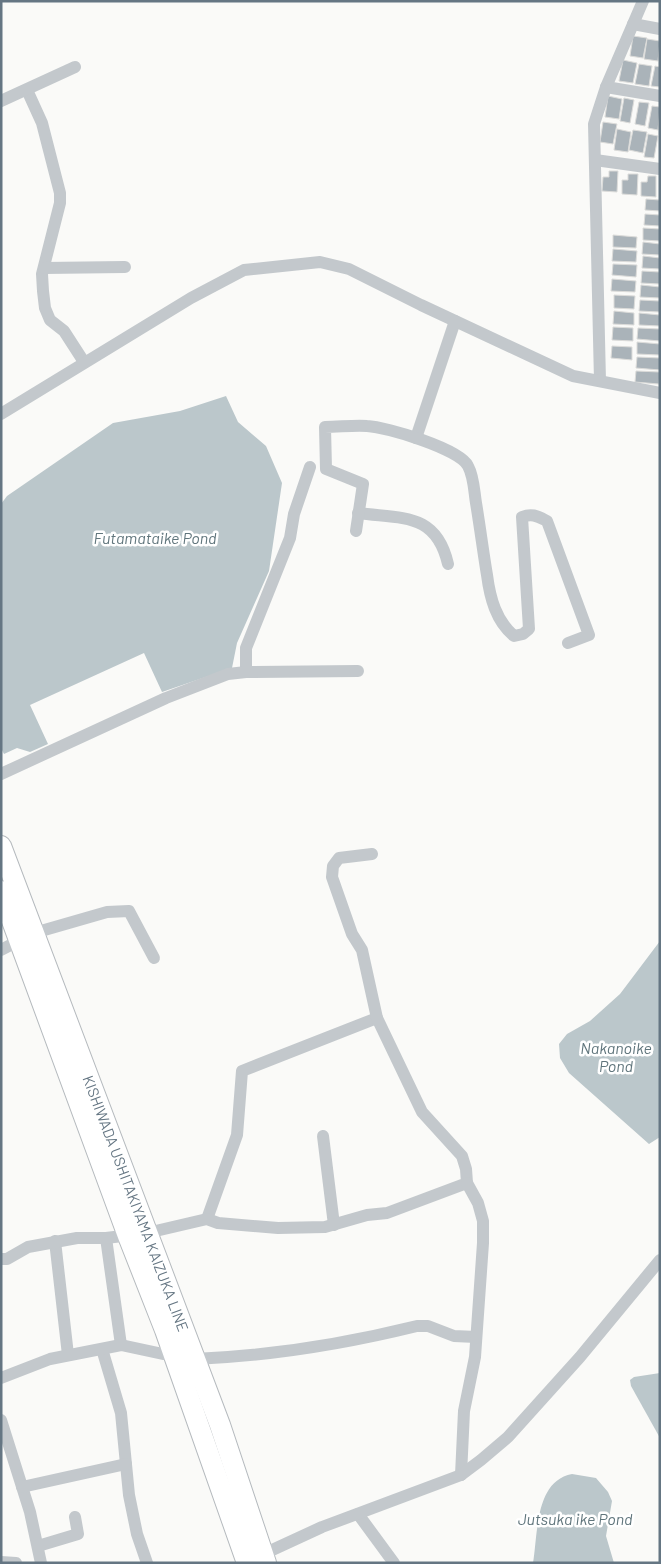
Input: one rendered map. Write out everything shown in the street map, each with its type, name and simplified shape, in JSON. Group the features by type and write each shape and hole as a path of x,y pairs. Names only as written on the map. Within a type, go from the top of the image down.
{"main road":[{"name":"KISHIWADA USHITAKIYAMA KAIZUKA LINE","path":"1,846 27,936 137,1234 173,1352 254,1561"},
{"name":"KISHIWADA USHITAKIYAMA KAIZUKA LINE","path":"1,891 27,936"},
{"name":"KISHIWADA USHITAKIYAMA KAIZUKA LINE","path":"137,1234 195,1359 220,1425 254,1561"}],"street":[{"path":"600,381 594,124 606,87 643,1"},
{"path":"633,24 660,29"},
{"path":"1,101 75,67"},
{"path":"606,87 660,96"},
{"path":"27,90 42,123 60,193 60,203 44,268 43,292 45,308 50,320 64,332 84,362"},
{"path":"595,160 660,169"},
{"path":"1,414 190,298 244,270 320,262 349,269 573,376 660,393"},
{"path":"44,268 125,267"},
{"path":"416,438 455,321"},
{"path":"356,531 363,484 326,469 325,427 366,426 386,429 416,438 460,456 468,465 488,584 497,616 505,628 514,636 523,634 529,629 522,517 530,514 547,521 589,634 568,643"},
{"path":"246,672 246,648 290,538 294,514 310,466"},
{"path":"358,513 420,521 440,539 448,564"},
{"path":"1,774 166,698 228,674 246,672 358,671"},
{"path":"372,854 340,858 333,866 332,877 352,934 362,950 377,1018 422,1112 462,1156 466,1169 466,1183 478,1203 483,1222 475,1356 464,1411 461,1475"},
{"path":"1,950 27,936 106,912 129,911 154,958"},
{"path":"207,1219 237,1135 242,1071 377,1018"},
{"path":"322,1136 334,1225"},
{"path":"1,1259 7,1259 28,1247 77,1238 106,1238 137,1234 207,1219 218,1223 311,1229 367,1216 387,1214 466,1183"},
{"path":"106,1238 121,1345"},
{"path":"55,1242 68,1355"},
{"path":"254,1561 322,1527 461,1475 508,1437 580,1357 660,1260"},
{"path":"195,1359 238,1357 324,1345 417,1326 428,1326 454,1336 476,1337"},
{"path":"1,1378 50,1359 121,1345 163,1354 173,1352"},
{"path":"102,1349 121,1413 128,1496 137,1534 148,1563"},
{"path":"1,1420 7,1459 22,1487 41,1563"},
{"path":"22,1487 126,1464"},
{"path":"358,1514 394,1563"},
{"path":"38,1546 78,1534 75,1516"},
{"path":"1,1562 16,1563"}],"water":[{"name":"Futamataike Pond","path":"226,396 238,422 266,446 282,483 269,571 237,643 232,668 162,692 144,653 30,705 48,744 30,752 17,748 4,754 1,748 1,504 7,496 113,423 180,411"},
{"name":"Nakanoike Pond","path":"660,941 660,1137 649,1144 569,1073 560,1058 559,1044 567,1034 590,1021 620,994"},
{"path":"660,1373 660,1438 631,1386 630,1380 634,1377"},
{"name":"Jutsuka ike Pond","path":"572,1474 596,1478 608,1492 612,1501 606,1536 614,1563 533,1563 540,1510 545,1497 551,1487 560,1479"}],"building":[{"path":"633,36 647,38 643,58 630,56"},
{"path":"647,39 660,41 658,61 644,59"},
{"path":"623,60 637,63 633,83 619,81"},
{"path":"639,64 652,66 649,86 635,84"},
{"path":"655,66 660,67 660,87 651,86"},
{"path":"608,96 622,99 619,119 605,117"},
{"path":"624,98 634,100 630,123 620,121"},
{"path":"639,102 649,103 645,126 635,124"},
{"path":"652,106 660,107 658,130 648,128"},
{"path":"603,122 617,124 613,144 600,142"},
{"path":"617,129 631,132 628,152 614,150"},
{"path":"633,130 647,132 643,153 629,150"},
{"path":"648,134 658,136 654,158 644,157"},
{"path":"609,171 618,171 617,192 602,191 603,177 609,177"},
{"path":"628,174 638,174 637,195 622,194 622,180 628,180"},
{"path":"648,176 656,176 656,197 641,196 641,182 647,182"},
{"path":"646,199 660,200 660,211 645,210"},
{"path":"645,214 660,215 660,226 644,225"},
{"path":"643,228 660,229 660,241 643,240"},
{"path":"613,235 637,237 636,248 613,247"},
{"path":"643,242 660,244 660,255 642,254"},
{"path":"613,249 637,251 636,262 612,261"},
{"path":"643,256 660,258 660,269 642,268"},
{"path":"613,264 637,265 636,277 612,275"},
{"path":"642,271 660,272 660,284 641,283"},
{"path":"612,279 636,281 635,292 611,291"},
{"path":"641,285 660,287 660,298 640,297"},
{"path":"614,295 635,296 634,309 614,308"},
{"path":"640,300 660,301 660,312 639,311"},
{"path":"614,311 634,313 634,325 613,324"},
{"path":"639,313 660,315 660,326 639,325"},
{"path":"613,327 633,328 633,341 612,340"},
{"path":"638,328 660,329 660,341 637,339"},
{"path":"637,342 660,344 660,355 637,354"},
{"path":"612,346 632,347 632,360 611,358"},
{"path":"637,357 660,358 660,370 636,368"},
{"path":"636,371 660,372 659,384 635,382"}]}
